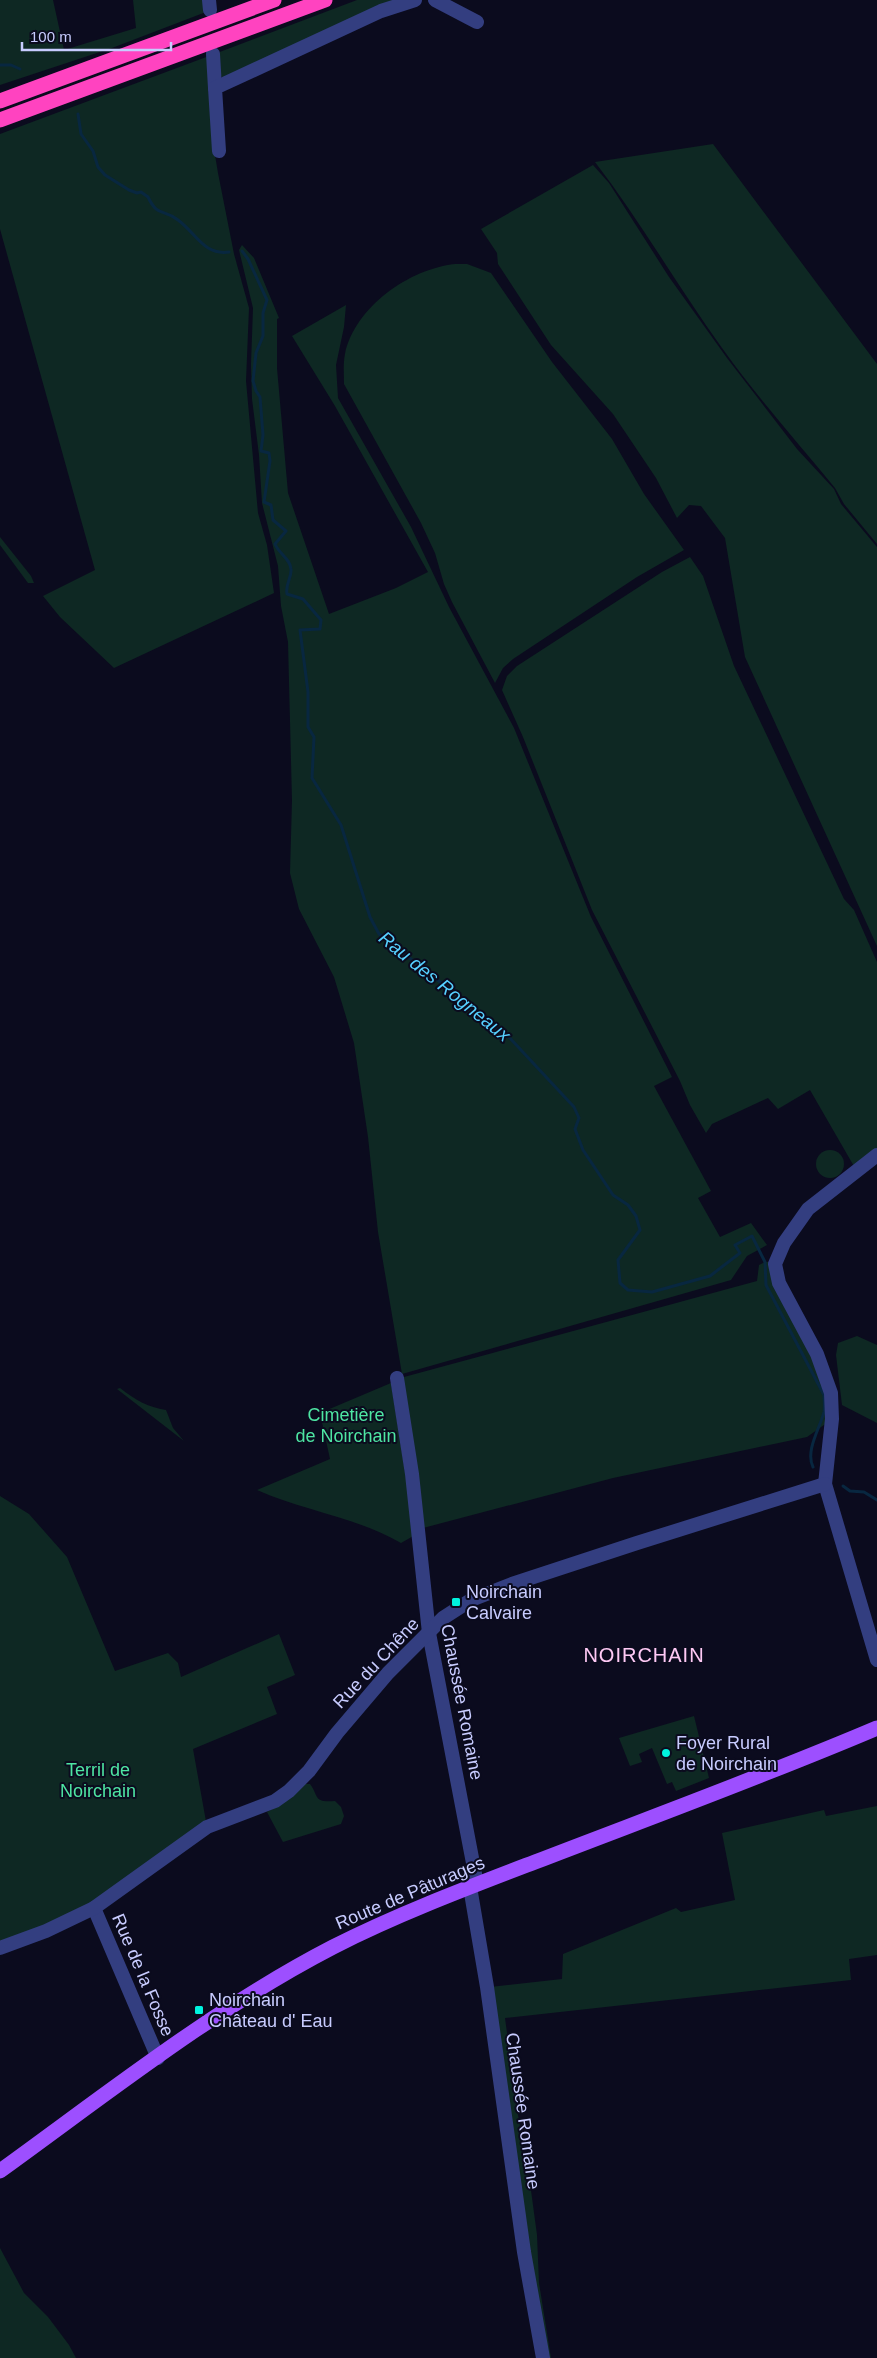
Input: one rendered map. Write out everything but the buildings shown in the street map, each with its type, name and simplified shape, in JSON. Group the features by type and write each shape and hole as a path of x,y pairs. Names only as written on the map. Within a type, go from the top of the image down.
{"highway":[{"path":"0,102 274,0"},
{"path":"0,120 325,0"}],"main road":[{"name":"Route de Pâturages","path":"0,2171 255,1991 300,1965 375,1927 474,1886 877,1728"}],"street":[{"path":"215,88 382,11 415,0"},
{"path":"434,0 477,22"},
{"path":"213,54 218,151"},
{"path":"877,1155 808,1209 784,1243 775,1264 779,1283 817,1354 831,1393 832,1419 825,1484 877,1660"},
{"name":"Chaussée Romaine","path":"397,1378 412,1474 429,1633 474,1886 524,2252 543,2358"},
{"name":"Rue du Chêne","path":"0,1948 46,1931 94,1908 208,1826 274,1801 290,1792 309,1771 369,1693 443,1618 458,1608 512,1584 825,1484"},
{"name":"Rue de la Fosse","path":"94,1908 158,2058"}],"green space":[{"path":"0,0 53,0 64,50 136,28 133,0 205,0 206,12 112,48 0,85"},
{"path":"357,0 401,0 226,79 220,76 217,53"},
{"path":"209,56 214,149 234,254 249,308 246,381 258,513 267,545 274,593 114,668 60,617 43,596 95,570 0,229 0,134"},
{"path":"713,144 877,364 877,544 844,504 835,488 735,366 595,162"},
{"path":"593,165 609,183 669,277 727,358 797,449 834,489 841,504 877,547 877,946 745,657 725,538 701,506 689,505 677,518 656,478 613,414 551,345 498,264 497,253 481,229"},
{"path":"242,245 254,258 279,318 277,319 277,368 288,493 329,614 396,588 428,572 335,406 292,336 346,305 344,327 336,365 338,398 411,527 449,607 514,728 591,917 672,1077 654,1086 711,1191 698,1198 720,1237 751,1223 767,1245 747,1256 731,1280 402,1374 378,1232 368,1137 354,1043 334,977 299,909 290,873 292,800 288,642 281,606 278,566 262,503 259,455 252,399 253,308 239,250"},
{"path":"467,264 491,273 552,362 612,439 644,494 684,550 637,577 513,659 503,668 495,683 452,602 444,584 435,553 421,523 344,384 344,358 351,337 360,321 372,306 386,293 403,282 437,267"},
{"path":"0,537 31,576 34,583 28,583 0,545"},
{"path":"690,557 703,576 734,666 844,899 854,910 877,962 877,1152 855,1168 810,1090 778,1109 768,1098 712,1124 706,1133 690,1105 680,1081 592,910 523,737 502,690 507,676 517,666 662,572"},
{"path":"830,1150 840,1154 844,1164 840,1174 830,1178 820,1174 816,1164 820,1154"},
{"path":"771,1262 818,1366 831,1420 807,1437 613,1478 423,1528 402,1381 404,1377 757,1281 759,1265"},
{"path":"857,1336 877,1345 877,1423 842,1405 836,1355 838,1343"},
{"name":"Cimetière de Noirchain","path":"391,1383 415,1535 401,1543 348,1520 257,1490 330,1459 320,1413"},
{"path":"120,1388 142,1402 166,1410 173,1428 184,1441 117,1389"},
{"name":"Terril de Noirchain","path":"0,1496 29,1514 67,1557 115,1671 168,1653 178,1663 181,1677 279,1634 295,1675 267,1687 277,1714 193,1749 207,1827 94,1908 0,1948"},
{"path":"694,1716 709,1778 676,1791 672,1782 667,1784 652,1748 639,1754 642,1762 630,1766 619,1738"},
{"path":"305,1784 310,1784 320,1800 335,1801 341,1807 344,1816 341,1824 283,1842 267,1812 280,1805"},
{"path":"877,1806 877,1955 849,1959 851,1980 505,2018 537,2235 539,2283 551,2358 546,2358 490,1987 562,1979 563,1954 676,1908 681,1912 735,1900 722,1833 824,1810 826,1816"},
{"path":"0,2248 24,2293 48,2317 69,2345 76,2358 0,2358"}],"waterway":[{"name":"Rau des Rogneaux","path":"0,65 11,65 20,69"},
{"name":"Rau des Rogneaux","path":"78,114 81,134 93,151 98,167 105,175 129,190 137,193 141,192 148,197 155,208 173,216 213,251 229,252"},
{"name":"Rau des Rogneaux","path":"242,251 248,259 267,300 263,313 263,336 256,353 253,381 260,397 263,435 261,451 269,453 270,461 264,502 271,505 273,520 286,531 275,544 290,565 291,572 287,594 303,599 321,620 320,629 300,630 308,692 308,727 314,737 312,778 341,825 370,917 379,934 454,993 490,1027 507,1035 574,1107 579,1118 575,1129 583,1150 613,1195 628,1205 636,1216 640,1230 618,1260 620,1283 628,1290 652,1292 710,1276 740,1253 735,1245 752,1236 765,1262 766,1285 824,1395 824,1412 812,1447 811,1461 813,1467"},
{"name":"Rau des Rogneaux","path":"843,1486 850,1491 864,1492 877,1500"}],"place":[{"name":"Noirchain Calvaire","path":"456,1602"},
{"name":"Foyer Rural de Noirchain","path":"666,1753"},
{"name":"Noirchain Château d' Eau","path":"199,2010"}],"district":[{"name":"NOIRCHAIN","path":"644,1655"}]}
